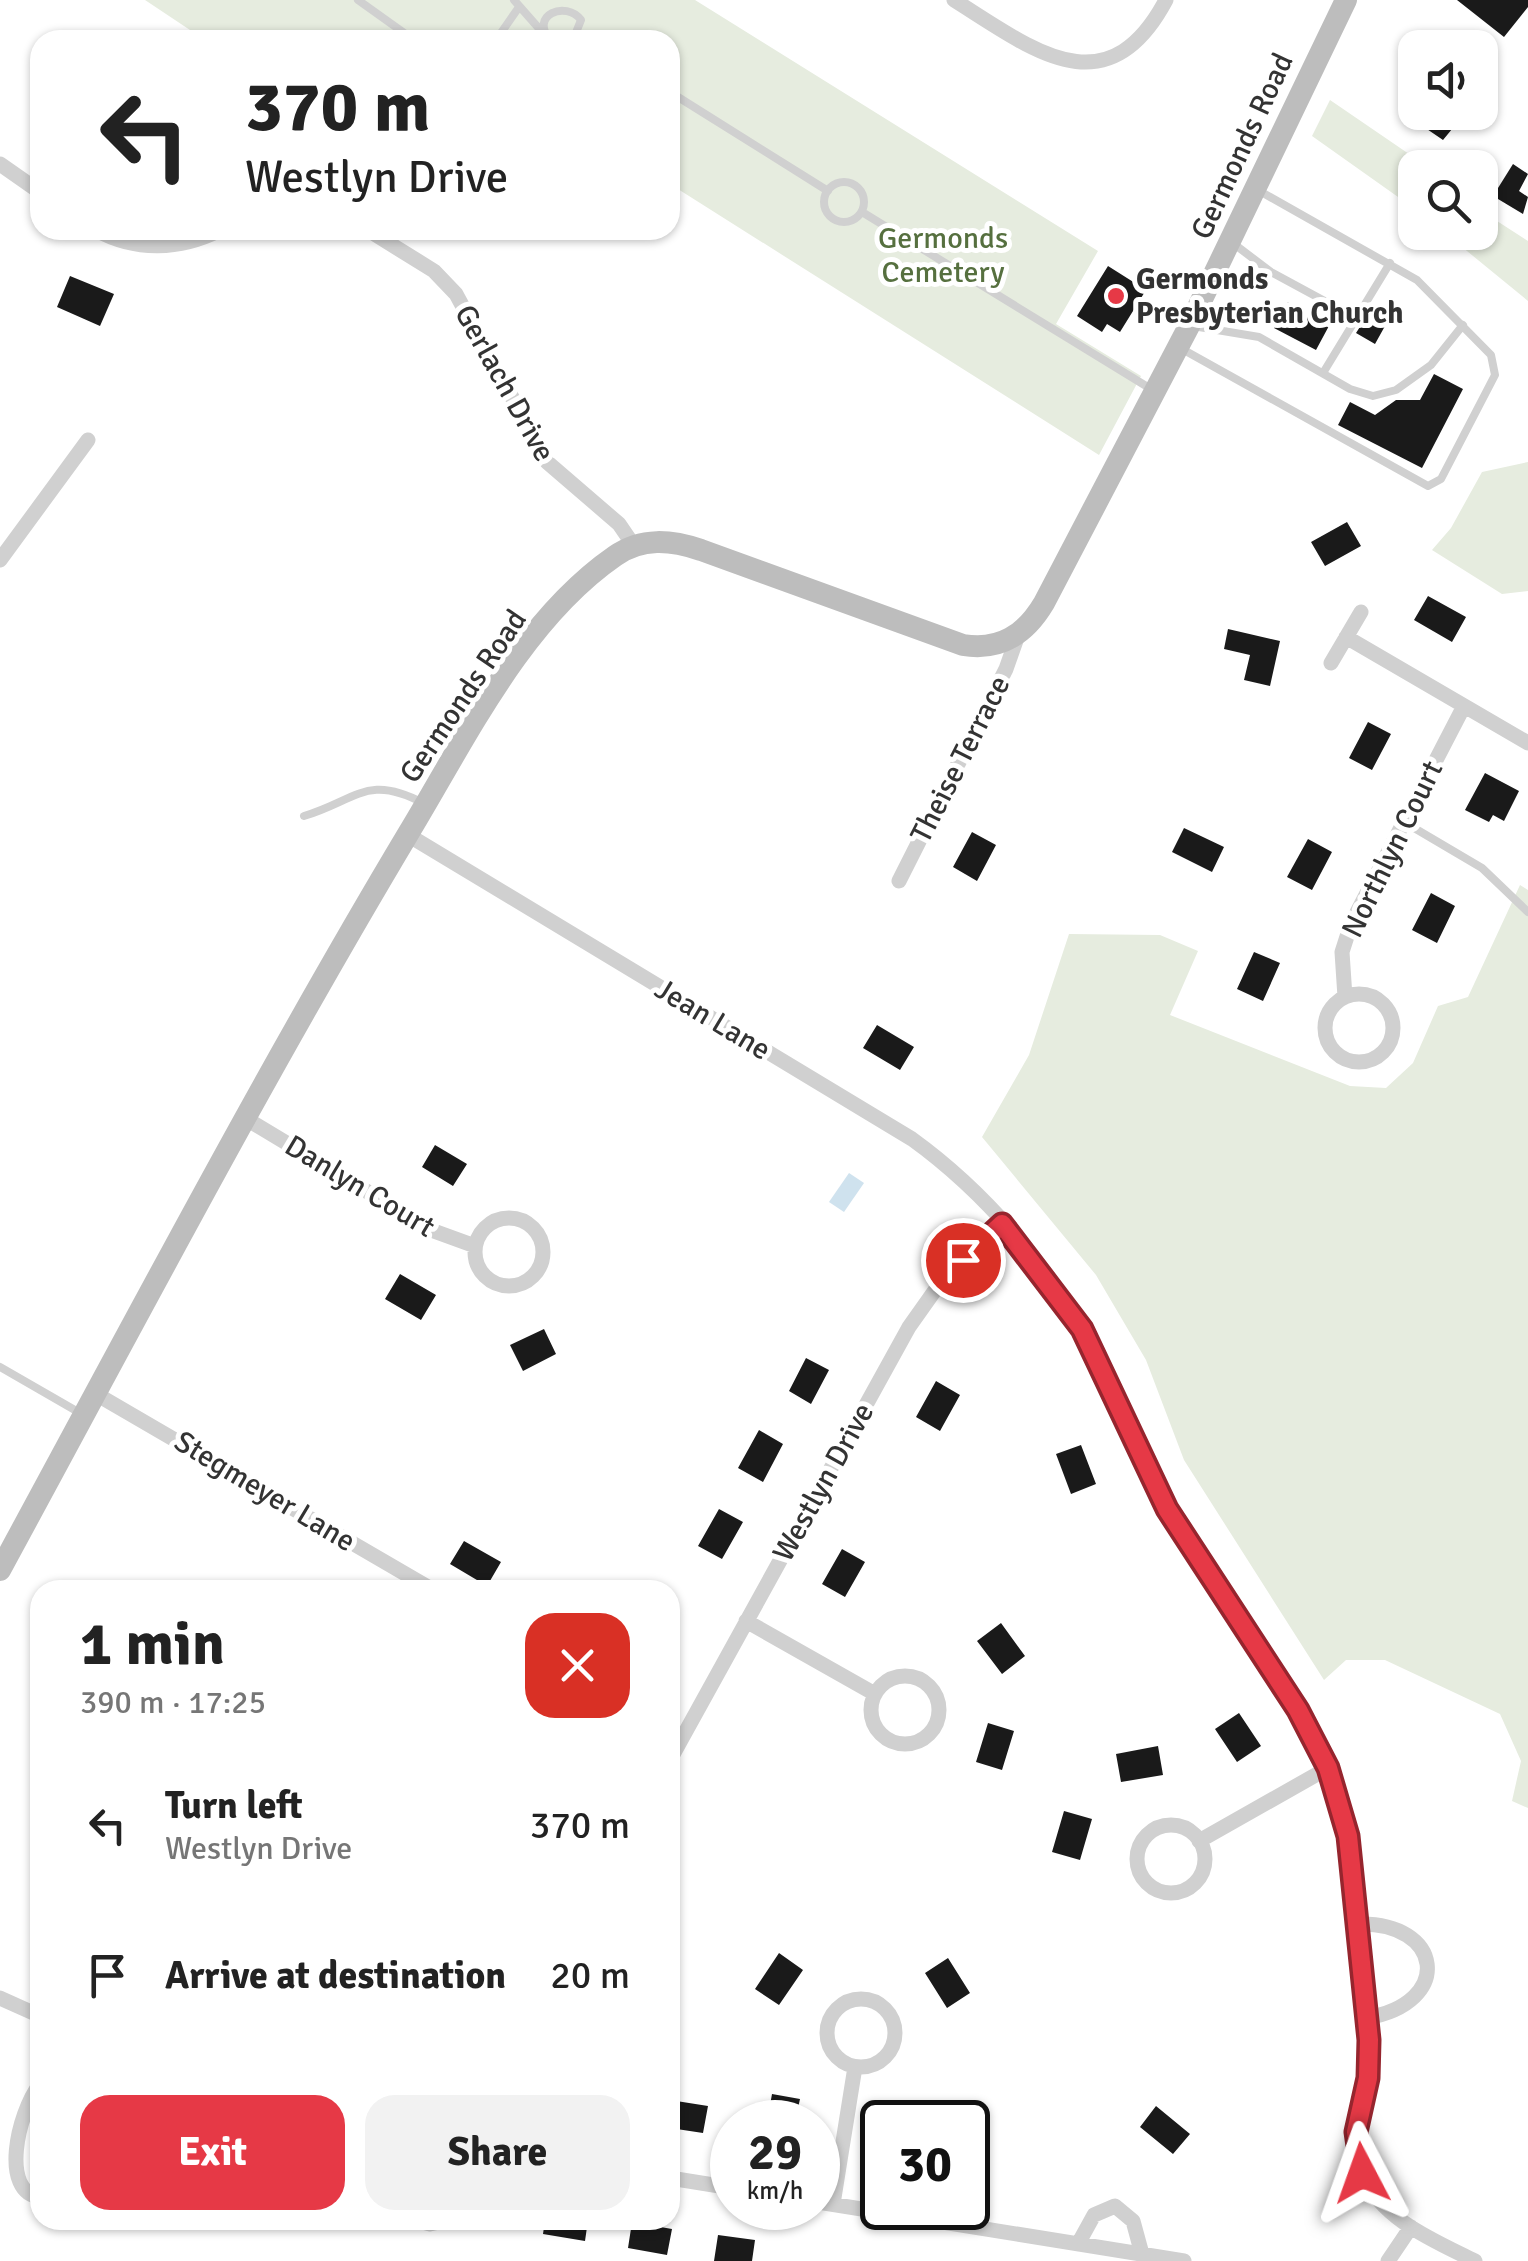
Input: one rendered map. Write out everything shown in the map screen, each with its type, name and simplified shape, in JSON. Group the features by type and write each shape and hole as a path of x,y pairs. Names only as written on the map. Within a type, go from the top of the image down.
{"street":[{"path":"954,0 1038,52 1088,64 1130,47 1153,24 1166,0"},
{"name":"Germonds Road","path":"1018,635 1044,604 1184,336 1346,0"},
{"path":"0,164 30,185"},
{"path":"121,240 155,246 198,240"},
{"name":"Gerlach Drive","path":"384,240 434,272 456,294 547,462 620,524 634,546"},
{"path":"0,560 88,440"},
{"path":"634,546 658,541 691,546 962,645 993,646 1018,635"},
{"name":"Germonds Road","path":"0,1570 426,805 540,630 591,576 634,546"},
{"path":"1331,663 1360,612"},
{"name":"Theise Terrace","path":"899,880 1006,669 1018,635"},
{"path":"1346,637 1528,743"},
{"name":"Northlyn Court","path":"1345,997 1341,968 1346,938 1464,706"},
{"name":"Jean Lane","path":"408,835 912,1138 960,1179 1002,1224 1082,1329 1167,1509 1298,1710 1328,1768 1348,1836 1366,2018 1369,2065 1356,2132 1358,2162 1372,2192 1411,2227 1475,2261"},
{"name":"Northlyn Court","path":"1371,996 1391,1016 1392,1038 1373,1059 1346,1060 1327,1042 1327,1016 1345,997 1371,996"},
{"name":"Danlyn Court","path":"248,1120 431,1230 475,1246"},
{"name":"Danlyn Court","path":"516,1218 538,1234 542,1262 523,1283 501,1286 483,1275 476,1261 475,1246 491,1223 516,1218"},
{"name":"Westlyn Drive","path":"680,1742 917,1314 943,1280 1002,1224"},
{"name":"Stegmeyer Lane","path":"96,1394 415,1580"},
{"path":"746,1621 875,1694"},
{"path":"892,1678 922,1680 939,1704 934,1728 908,1744 887,1739 872,1719 875,1694 892,1678"},
{"path":"1200,1841 1328,1768"},
{"path":"1182,1827 1200,1841 1204,1869 1185,1890 1158,1892 1139,1873 1139,1847 1157,1828 1182,1827"},
{"path":"1357,1924 1384,1924 1404,1931 1420,1946 1426,1964 1424,1984 1414,2001 1397,2011 1366,2018"},
{"path":"0,1998 30,2012"},
{"path":"868,1999 887,2010 895,2037 880,2062 855,2066 832,2051 828,2026 843,2004 868,1999"},
{"path":"840,2134 855,2066"},
{"path":"30,2101 1,2158 5,2176 14,2188 30,2194"},
{"path":"680,2180 710,2184"},
{"path":"840,2205 1184,2261"},
{"path":"1078,2244 1094,2216 1115,2206 1133,2221 1142,2254"},
{"path":"1388,2261 1411,2227"}],"lane":[{"path":"358,0 400,30"},
{"path":"545,0 568,6 581,20 580,30"},
{"path":"501,30 516,3 541,30"},
{"path":"544,30 546,14 556,6 568,6"},
{"path":"680,98 828,190"},
{"path":"842,181 856,185 865,200 862,212 851,221 834,219 824,205 828,190 842,181"},
{"path":"1184,336 1344,443 1433,486 1441,480 1496,368 1491,354 1426,286 1256,189"},
{"path":"862,212 1155,392"},
{"path":"1231,241 1271,272 1356,318"},
{"path":"1322,373 1390,263"},
{"path":"1184,336 1250,333 1362,394 1384,394 1438,359 1463,325"},
{"path":"304,816 368,788 384,787 426,805"},
{"path":"1404,822 1482,868 1528,912"},
{"path":"0,1367 84,1416"}],"green space":[{"name":"Germonds Cemetery","path":"145,0 695,0 1098,251 1056,324 1141,376 1099,455 680,190 680,30 190,30"},
{"path":"1330,100 1403,150 1398,150 1398,197 1312,136"},
{"path":"1498,222 1528,241 1528,301 1466,250 1498,250"},
{"path":"1528,462 1528,591 1502,594 1432,550 1451,528 1482,472"},
{"path":"1520,885 1528,890 1528,1808 1512,1801 1521,1761 1500,1714 1385,1660 1346,1660 1324,1680 1184,1460 1146,1360 1096,1275 982,1137 1029,1055 1069,934 1160,935 1198,951 1170,1015 1350,1086 1386,1088 1413,1063 1438,1006 1468,997"}],"water":[{"path":"849,1173 864,1183 844,1212 829,1202"}],"building":[{"path":"1457,0 1528,0 1528,7 1504,37"},
{"path":"1428,130 1451,130 1443,140"},
{"path":"1513,164 1528,174 1519,191 1528,197 1523,214 1498,199 1498,188"},
{"name":"Germonds Presbyterian Church","path":"1108,266 1146,290 1120,332 1107,324 1102,332 1077,316"},
{"path":"70,276 114,294 100,326 57,307"},
{"path":"1288,302 1330,324 1316,350 1274,328"},
{"path":"1367,316 1385,326 1375,344 1356,333"},
{"path":"1434,374 1463,389 1422,468 1338,425 1350,402 1375,415 1396,400 1420,400"},
{"path":"1347,522 1361,546 1325,566 1311,542"},
{"path":"1428,596 1466,617 1452,642 1414,620"},
{"path":"1228,629 1280,641 1270,686 1244,680 1250,655 1224,649"},
{"path":"1368,722 1391,734 1372,770 1349,758"},
{"path":"1485,773 1519,791 1504,821 1493,815 1489,822 1465,810"},
{"path":"1184,828 1224,847 1212,872 1172,852"},
{"path":"972,832 996,845 977,881 953,867"},
{"path":"1308,839 1332,852 1312,890 1287,877"},
{"path":"1431,893 1455,906 1437,943 1412,930"},
{"path":"1254,952 1280,963 1263,1001 1237,989"},
{"path":"877,1025 914,1047 900,1070 863,1048"},
{"path":"435,1145 467,1164 453,1186 422,1167"},
{"path":"400,1274 436,1295 421,1320 385,1299"},
{"path":"544,1329 556,1354 523,1371 510,1345"},
{"path":"806,1358 829,1370 811,1404 789,1391"},
{"path":"936,1381 960,1395 940,1431 916,1417"},
{"path":"759,1430 783,1444 763,1482 738,1468"},
{"path":"1081,1445 1096,1484 1071,1494 1056,1454"},
{"path":"719,1509 743,1522 722,1559 698,1546"},
{"path":"464,1541 501,1562 490,1580 477,1580 450,1564"},
{"path":"842,1549 865,1562 845,1597 822,1584"},
{"path":"1001,1623 1025,1656 1002,1674 977,1641"},
{"path":"1239,1713 1261,1746 1237,1762 1215,1729"},
{"path":"988,1723 1014,1731 1002,1770 976,1762"},
{"path":"1158,1746 1163,1775 1121,1782 1116,1754"},
{"path":"1064,1811 1092,1819 1080,1860 1052,1852"},
{"path":"779,1953 803,1970 779,2005 755,1989"},
{"path":"948,1958 970,1993 947,2008 925,1973"},
{"path":"772,2094 800,2099 800,2100 771,2100"},
{"path":"680,2102 708,2106 703,2133 680,2130"},
{"path":"1156,2106 1190,2134 1173,2154 1140,2127"},
{"path":"544,2230 587,2230 585,2241 543,2234"},
{"path":"631,2230 672,2230 667,2255 628,2248"},
{"path":"718,2235 755,2240 752,2261 714,2261"}],"place":[{"name":"Germonds Presbyterian Church","path":"1116,296"}],"route":[{"path":"963,1260 1002,1224 1060,1296 1092,1347 1167,1509 1298,1710 1328,1768 1348,1836 1369,2040 1368,2078 1356,2132 1362,2173"}]}
